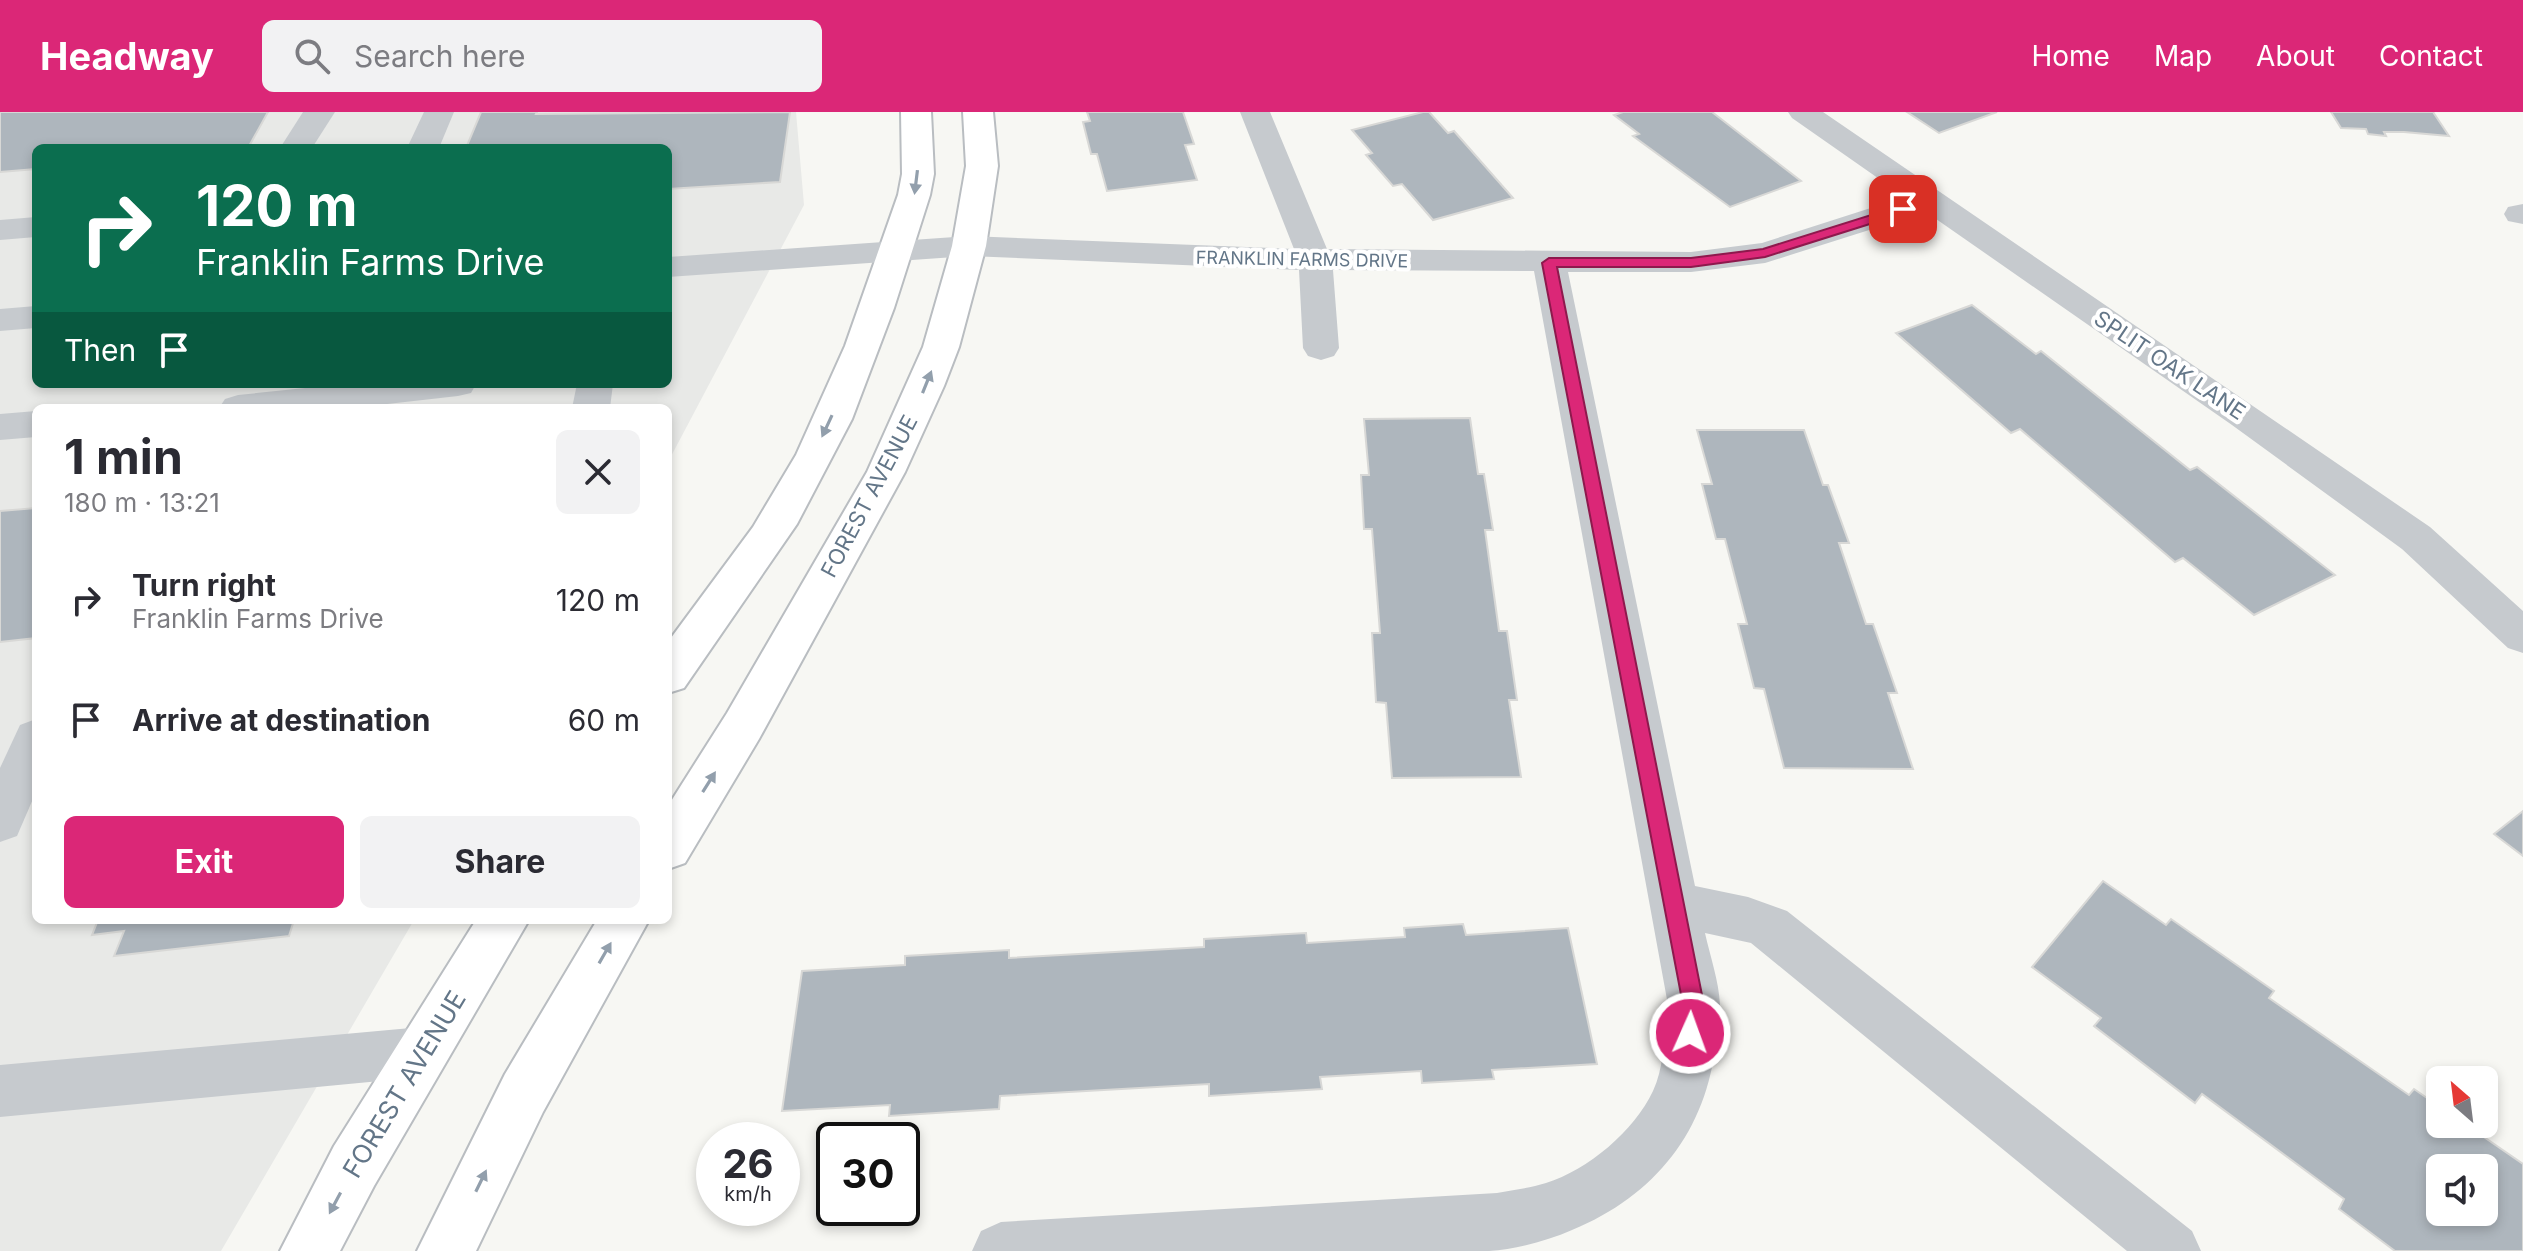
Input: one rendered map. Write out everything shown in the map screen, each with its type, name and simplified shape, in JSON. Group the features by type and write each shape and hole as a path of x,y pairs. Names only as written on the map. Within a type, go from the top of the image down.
{"main road":[{"path":"672,661 767,538 797,489 868,337 914,195 918,174 916,112"},
{"name":"FOREST AVENUE","path":"672,841 743,726 886,472 926,386 941,347 969,246 982,166 978,112"},
{"name":"FOREST AVENUE","path":"309,1251 354,1166 502,924"},
{"path":"446,1251 524,1093 622,924"}],"street":[{"path":"298,144 320,112"},
{"path":"425,144 439,112"},
{"path":"1255,112 1315,260 1321,348"},
{"name":"SPLIT OAK LANE","path":"1803,112 2245,416 2416,538 2523,636"},
{"name":"FRANKLIN FARMS DRIVE","path":"672,267 969,246 1315,260 1691,262 1765,253 1928,200"},
{"path":"0,230 32,227"},
{"path":"1001,1251 1497,1222 1547,1211 1596,1188 1629,1164 1662,1132 1682,1088 1694,1005 1549,263"},
{"path":"0,320 32,317"},
{"path":"275,404 421,388"},
{"path":"0,427 32,424"},
{"path":"0,731 32,728"},
{"path":"0,822 32,747"},
{"path":"1674,904 1748,919 1769,927 2172,1251"},
{"path":"0,1091 422,1052"}],"shaded area":[{"path":"0,112 796,112 804,205 672,454 672,404 32,404 32,924 412,924 221,1251 0,1251"}],"building":[{"path":"0,112 268,112 250,144 32,144 32,169 0,172"},
{"path":"481,112 790,112 780,182 672,189 672,144 468,144"},
{"path":"1087,112 1183,112 1194,144 1185,145 1197,180 1107,191 1097,154 1091,154 1083,122 1090,121"},
{"path":"1429,112 1448,133 1454,131 1513,198 1433,220 1402,184 1393,186 1366,155 1372,153 1352,130"},
{"path":"1623,112 1712,112 1801,181 1730,207 1633,136 1639,134 1614,115"},
{"path":"1907,112 1997,112 1939,133"},
{"path":"2331,112 2433,112 2449,136 2404,132 2384,132 2386,136 2368,134 2366,129 2341,128"},
{"path":"1972,305 2036,354 2041,351 2190,470 2197,467 2335,575 2254,615 2183,558 2175,562 2020,429 2011,433 1896,333"},
{"path":"1470,418 1478,474 1484,474 1493,530 1485,530 1499,631 1507,631 1517,700 1509,700 1521,777 1392,778 1386,703 1376,702 1372,633 1380,633 1372,529 1364,529 1361,475 1369,475 1364,419"},
{"path":"1697,430 1804,430 1823,485 1828,485 1849,543 1839,543 1866,624 1873,624 1897,693 1888,693 1913,769 1784,768 1764,689 1754,688 1738,624 1747,624 1725,539 1716,539 1702,484 1712,484"},
{"path":"32,508 32,638 0,642 0,511"},
{"path":"2523,811 2523,856 2494,834"},
{"path":"2103,881 2166,925 2171,919 2274,991 2269,998 2409,1095 2414,1089 2426,1097 2426,1138 2485,1138 2523,1164 2523,1251 2395,1251 2339,1209 2344,1199 2202,1094 2195,1103 2094,1026 2101,1018 2032,967"},
{"path":"96,924 293,924 289,936 114,956 124,931 92,935"},
{"path":"1463,924 1466,935 1568,928 1597,1064 1492,1070 1494,1079 1422,1083 1421,1071 1320,1077 1322,1089 1209,1096 1209,1084 1000,1096 999,1109 889,1116 890,1105 782,1111 802,971 905,965 905,956 1009,950 1009,958 1204,947 1204,939 1306,933 1307,943 1405,937 1404,928"}],"route":[{"path":"1690,1033 1694,1005 1549,263 1691,262 1765,253 1903,209"}]}
